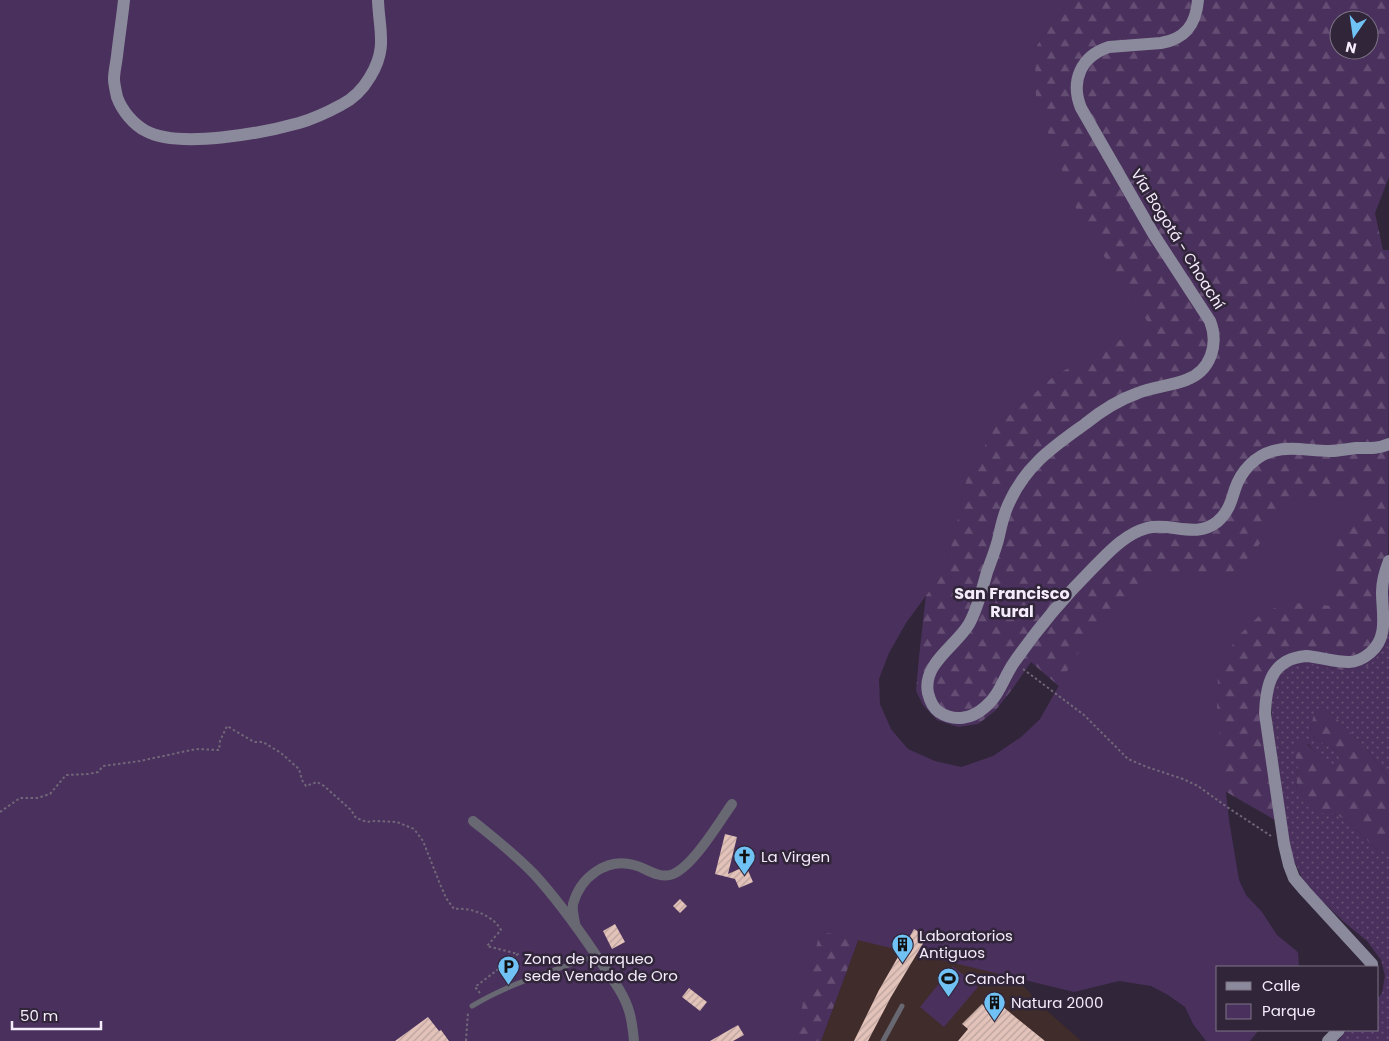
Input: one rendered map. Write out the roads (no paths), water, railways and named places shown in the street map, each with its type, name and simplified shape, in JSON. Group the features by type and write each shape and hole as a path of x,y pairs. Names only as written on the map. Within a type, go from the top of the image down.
{"main road":[{"path":"124,0 114,79 118,97 124,111 146,132 188,140 274,129 301,122 342,105 364,87 377,64 381,50 382,34 378,0"},
{"name":"Vía Bogotá - Choachí","path":"1198,0 1198,7 1193,22 1190,28 1180,36 1169,42 1103,49 1086,62 1079,74 1076,88 1081,108 1154,235 1210,321 1214,335 1213,350 1208,363 1192,378 1135,394 1109,407 1050,449 1037,461 1008,503 975,611 969,623 930,672 927,686 930,701 936,710 955,719 975,714 985,708 994,698 1014,663 1070,592 1123,540 1138,531 1154,527 1163,526 1196,530 1214,524 1228,510 1237,482 1246,468 1266,454 1282,450 1329,451 1372,448 1389,444"},
{"path":"1372,966 1361,951 1294,878 1284,844 1264,714 1269,682 1280,665 1286,661 1299,656 1313,656 1350,662 1363,658 1374,650 1384,633 1385,620 1382,592 1389,561"},
{"path":"1328,1041 1339,1031"}],"street":[{"path":"575,924 573,906 580,887 589,876 601,868 622,863 634,865 656,874 670,875 681,870 691,862 732,804"},
{"path":"473,821 532,872 575,924 626,1003 631,1018 634,1041"}],"lane":[{"path":"472,1006 505,989 596,956"},
{"path":"883,1041 902,1006"}],"place":[{"name":"La Virgen","path":"745,875"},
{"name":"Laboratorios Antiguos","path":"903,963"},
{"name":"Zona de parqueo sede Venado de Oro","path":"508,986"},
{"name":"Cancha","path":"949,997"},
{"name":"Natura 2000","path":"995,1021"}],"district":[{"name":"San Francisco Rural","path":"1012,602"}]}
